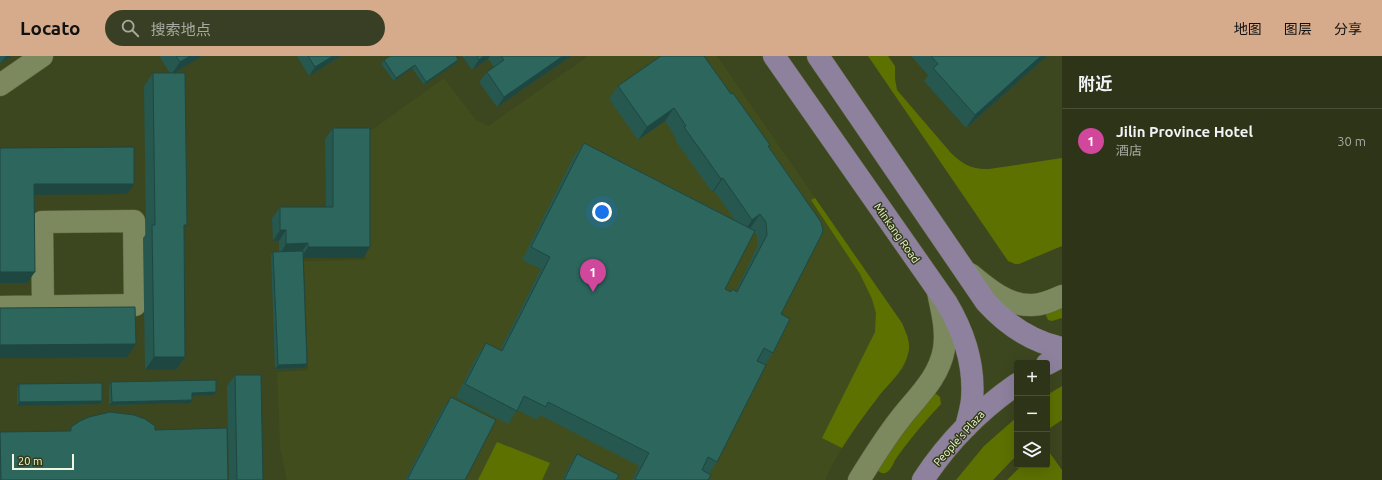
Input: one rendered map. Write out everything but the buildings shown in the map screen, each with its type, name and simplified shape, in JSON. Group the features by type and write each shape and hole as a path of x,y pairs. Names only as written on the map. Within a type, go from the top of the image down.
{"main road":[{"name":"Minkang Road","path":"774,56 957,321 964,337 972,384 972,400 966,428"},
{"path":"818,56 986,302 1006,322 1033,338 1062,348"},
{"path":"1050,362 1062,356"},
{"name":"People's Plaza","path":"923,480 944,452 966,428 989,405 1014,386"}],"street":[{"path":"0,85 42,56"},
{"path":"0,307 135,305 134,221 42,222 43,306"},
{"path":"964,270 988,289 1017,304 1033,305 1047,302 1062,296"},
{"path":"859,480 879,447 901,417 920,396 931,381 938,367 943,351 945,334 938,292"}],"shaded area":[{"path":"588,56 717,56 902,323 908,336 909,349 904,368 877,398 853,430 832,465 825,480 287,480 280,448 277,372 308,370 304,261 366,260 365,135 444,78 476,120 488,126"}],"green space":[{"path":"868,56 888,56 895,66 897,90 951,153 968,166 989,169 1062,158 1062,246 1019,264 1008,261"},
{"path":"815,198 902,323 909,342 909,349 904,364 867,411 842,448 822,438 875,332 876,313 872,299 860,274 811,200"},
{"path":"1062,302 1062,318 1052,321 1048,320 1045,313"},
{"path":"1062,386 1062,420 1050,428 1050,396 1050,393"},
{"path":"935,393 940,397 941,404 897,457 889,471 886,473 881,473 878,471 876,469 884,451"},
{"path":"1014,420 1014,458 993,480 956,480 984,446"},
{"path":"497,442 550,463 542,480 478,480"},
{"path":"1050,453 1062,470 1062,480 1007,480 1019,468 1050,468"}],"place":[{"name":"Jilin Province Hotel","path":"593,292"}]}
